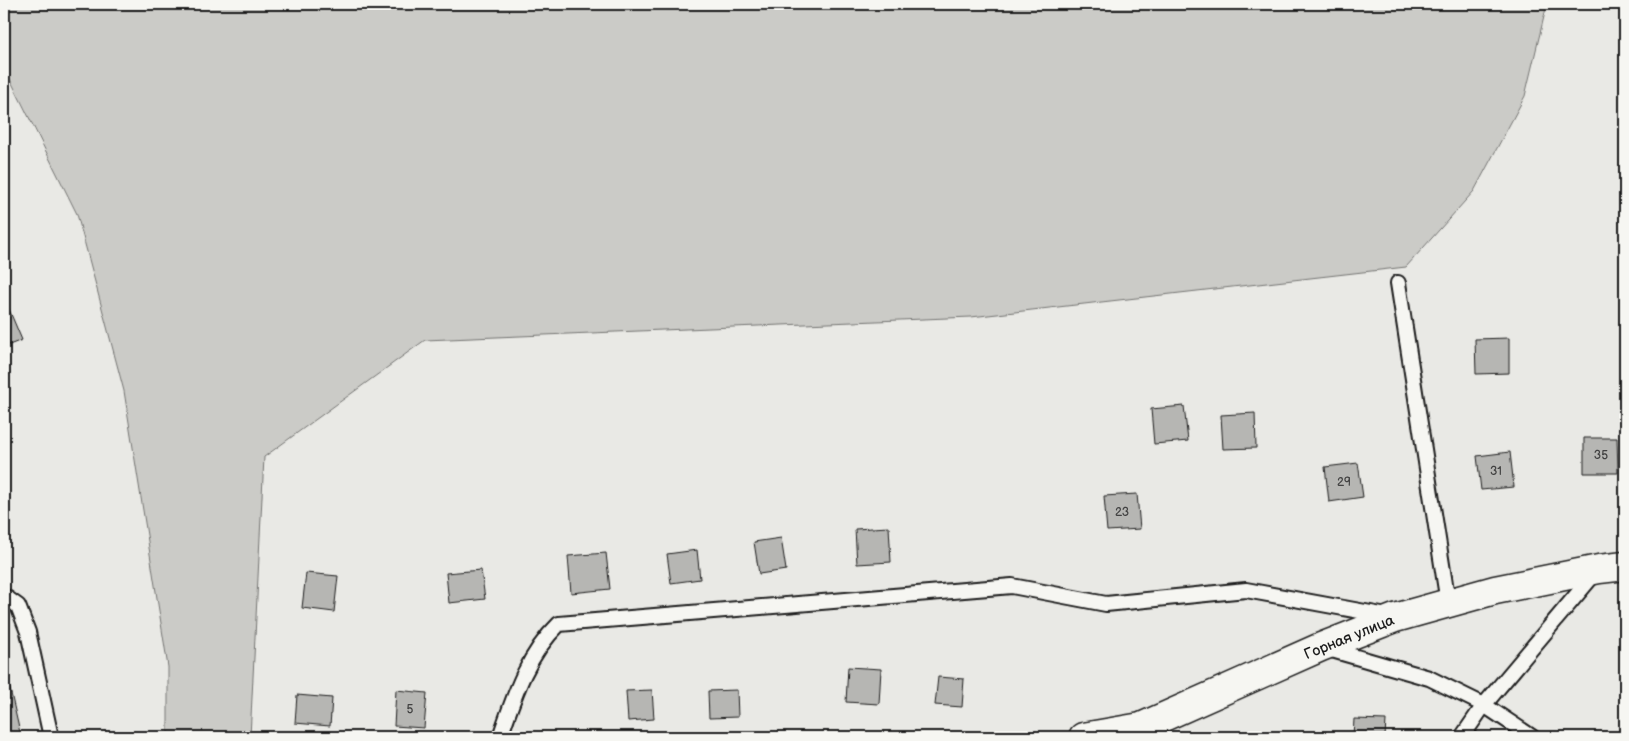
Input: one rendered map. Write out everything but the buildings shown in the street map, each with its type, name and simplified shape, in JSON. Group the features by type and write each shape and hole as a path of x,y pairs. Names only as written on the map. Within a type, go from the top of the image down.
{"street":[{"name":"Горная улица","path":"1083,737 1143,732 1321,647 1395,618 1495,590 1599,569 1625,566"}],"lane":[{"path":"1398,283 1448,603"},
{"path":"1462,737 1484,705 1599,569"},
{"path":"500,737 511,704 528,664 544,638 559,624 1012,586 1106,604 1246,590 1395,618"},
{"path":"4,596 18,606 28,632 51,737"},
{"path":"1321,647 1428,678 1484,705 1532,737"}],"shaded area":[{"path":"4,4 1547,4 1525,96 1474,191 1406,267 971,317 425,340 264,457 250,737 168,737 168,667 124,391 77,214 4,67"}]}
